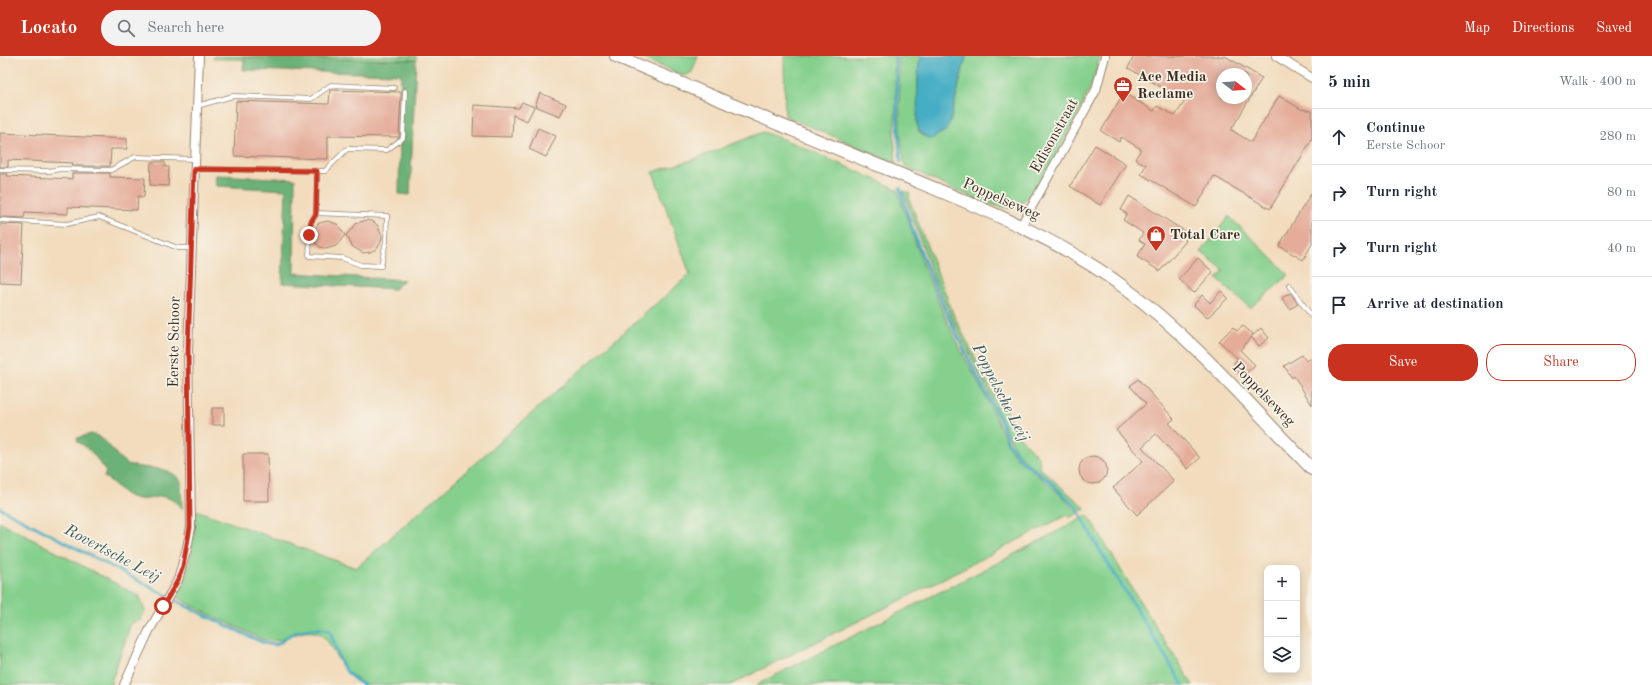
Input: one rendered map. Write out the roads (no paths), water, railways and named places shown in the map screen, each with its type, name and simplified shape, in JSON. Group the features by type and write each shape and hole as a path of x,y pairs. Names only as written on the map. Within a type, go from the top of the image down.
{"street":[{"name":"Eerste Schoor","path":"124,685 131,668 172,591 183,566 190,527 188,364 199,56"},
{"name":"Poppelseweg","path":"616,56 1022,226 1091,264 1162,317 1312,469"},
{"name":"Edisonstraat","path":"1022,226 1096,90 1105,56"},
{"path":"1276,56 1312,78"}],"lane":[{"path":"197,106 233,96 311,99 331,85 394,88"},
{"path":"194,169 325,171 347,149 387,150 403,138 405,91"},
{"path":"0,170 111,170 135,157 195,158"},
{"path":"316,212 387,216 386,242 381,266 361,265 342,258 309,256 309,235 311,222 316,212 317,171"},
{"path":"0,220 67,224 99,217 178,248 191,248"},
{"path":"1289,285 1312,317"}],"water":[{"path":"920,56 966,56 950,122 945,131 931,139 925,137 921,133 917,124"}],"waterway":[{"name":"Poppelsche Leij","path":"896,56 899,149 901,162"},
{"name":"Poppelsche Leij","path":"900,188 919,248 931,278 972,366 1001,422 1008,442 1021,460 1049,481 1076,507 1098,547 1183,685"},
{"name":"Rovertsche Leij","path":"0,508 194,610 259,641 275,645 299,631 315,628 330,631 338,655 345,669 350,675 364,685"}],"place":[{"name":"Ace Media Reclame","path":"1123,103"},
{"name":"Total Care","path":"1156,252"}]}
